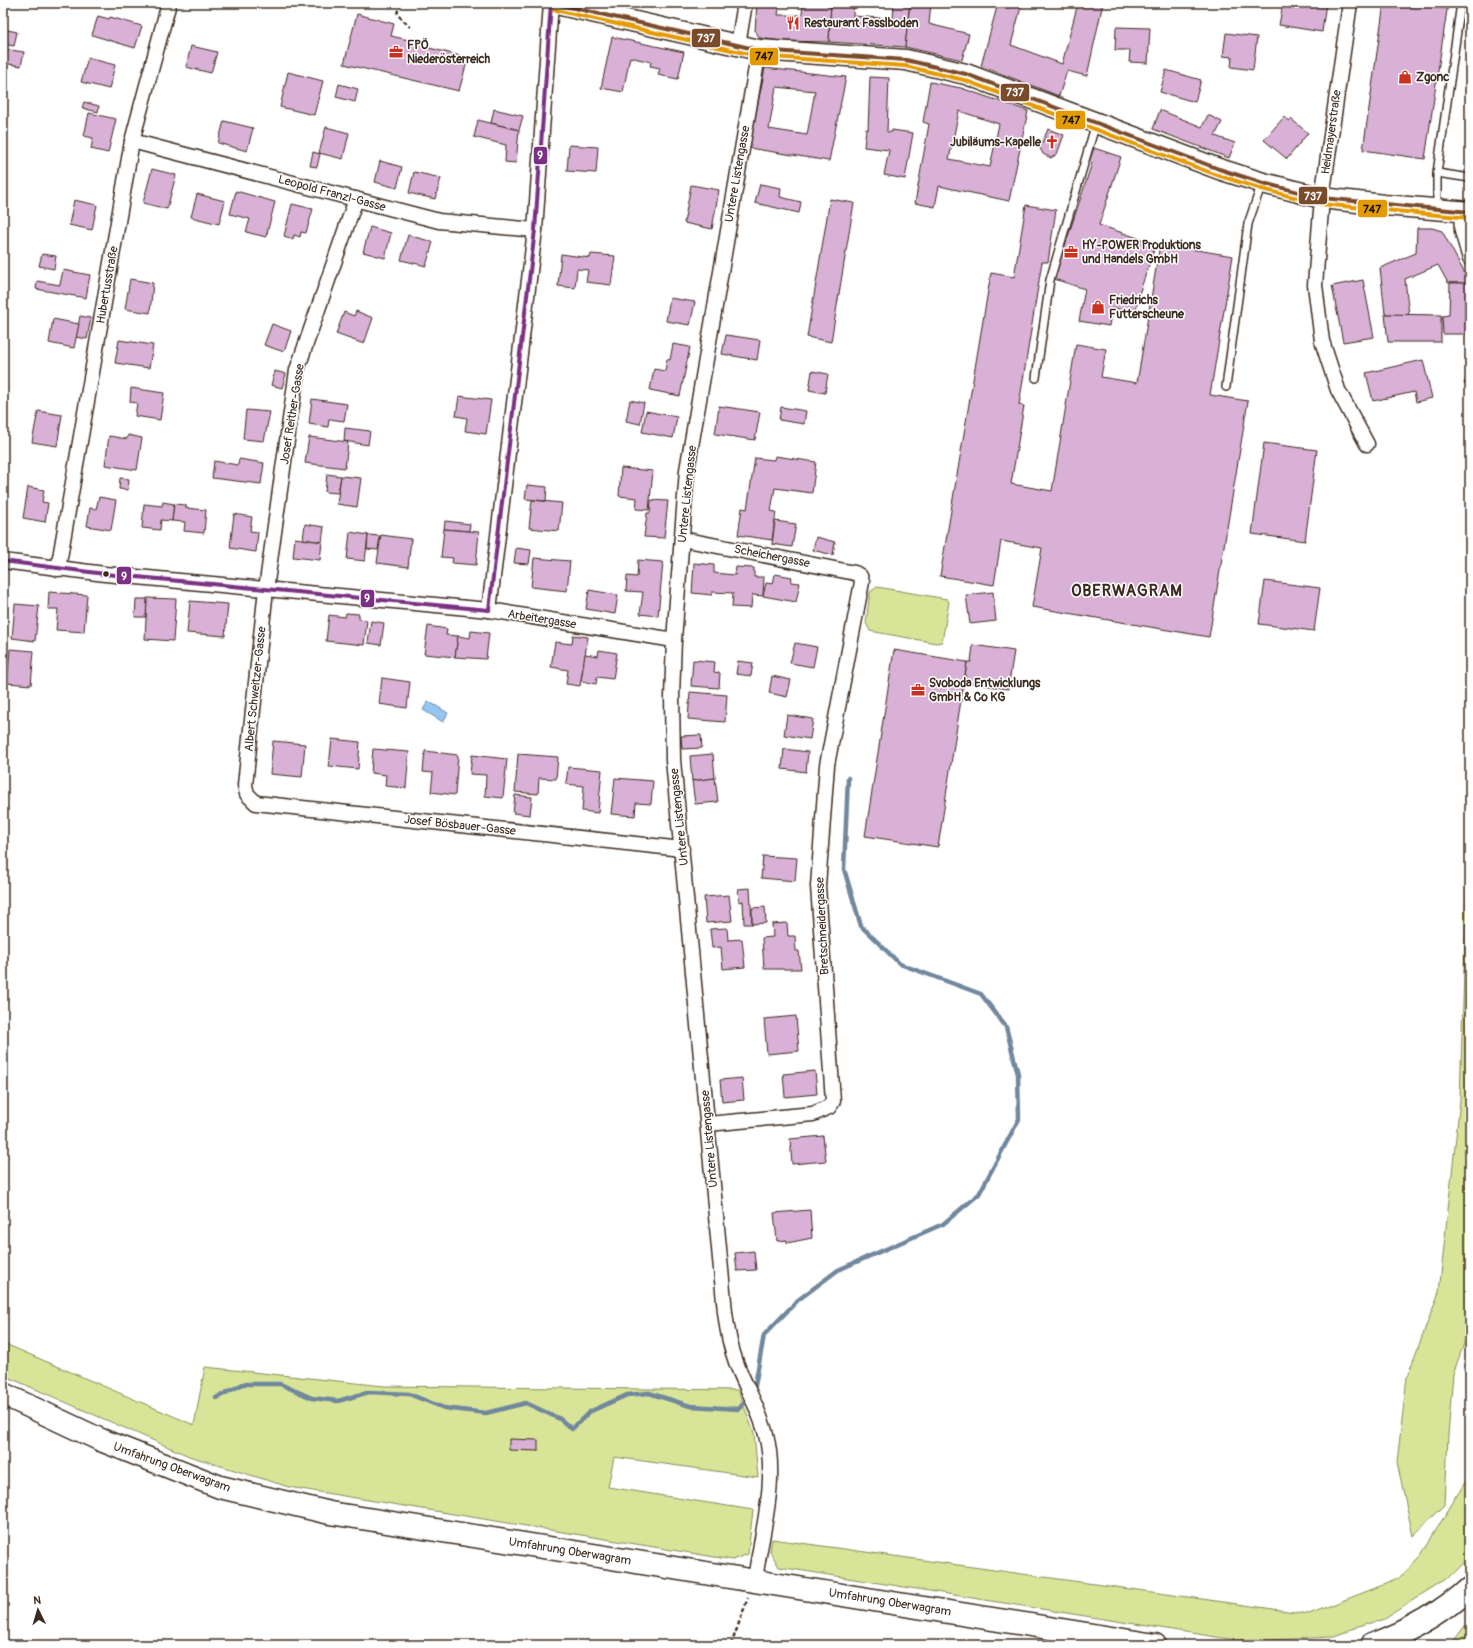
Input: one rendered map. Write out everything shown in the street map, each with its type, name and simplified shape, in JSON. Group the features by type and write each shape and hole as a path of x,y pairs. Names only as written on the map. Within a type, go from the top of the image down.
{"main road":[{"path":"552,3 759,50 906,60 966,74 1219,170 1263,183 1322,198 1466,212"},
{"name":"Umfahrung Oberwagram","path":"3,1394 100,1440 220,1487 330,1513 1155,1645"},
{"path":"1372,1645 1419,1624 1459,1597 1470,1587"}],"street":[{"name":"Hubertusstraße","path":"58,569 132,141 169,3"},
{"path":"489,610 535,230 552,3"},
{"path":"738,45 744,3"},
{"name":"Heidmayerstraße","path":"1350,3 1322,198 1315,285 1322,341 1338,390 1367,444"},
{"name":"Untere Listengasse","path":"755,1580 767,1506 770,1468 766,1435 736,1361 724,1312 708,1124 673,760 672,697 674,640 687,470 759,50"},
{"name":"Leopold Franzl-Gasse","path":"132,141 439,221 535,230"},
{"name":"Josef Reither-Gasse","path":"266,589 297,370 356,199"},
{"path":"1466,212 1462,231 1470,259"},
{"name":"Scheichergasse","path":"682,539 855,573 860,576"},
{"name":"Arbeitergasse","path":"3,561 58,569 489,610 674,640"},
{"name":"Bretschneidergasse","path":"708,1124 812,1114 829,1107 833,1101 818,886 827,765 862,582 860,576"},
{"name":"Albert Schweitzer-Gasse","path":"245,790 266,589"},
{"name":"Josef Bösbauer-Gasse","path":"245,790 248,797 256,803 682,848"}],"lane":[{"path":"1437,209 1437,173 1461,3"},
{"path":"1036,378 1050,280 1096,123"},
{"path":"1437,173 1470,178"},
{"path":"1226,387 1248,224 1263,183"}],"path":[{"path":"400,3 397,14 410,27"},
{"path":"731,1645 755,1580"}],"green space":[{"path":"877,587 947,599 949,602 942,642 936,643 870,631 866,623 870,592"},
{"path":"1470,848 1470,1327 1453,1374 1448,1435 1445,1505 1413,1536 1397,1462 1407,1377 1439,1292 1460,1100 1467,870"},
{"path":"3,1343 194,1425 205,1367 384,1386 738,1390 754,1433 758,1477 614,1457 608,1487 753,1510 748,1554 733,1560 289,1487 189,1456 3,1375"},
{"path":"1470,1474 1470,1556 1446,1580 1384,1619 1331,1637 1235,1640 779,1567 770,1551 772,1539 1309,1614 1398,1579 1421,1555"},
{"path":"1470,1619 1470,1645 1451,1644"}],"water":[{"path":"428,701 448,713 443,722 423,710"}],"building":[{"name":"Restaurant Fasslboden","path":"757,3 780,3 778,15 802,15 803,3 831,3 829,42 781,41 760,38 755,31"},
{"path":"831,3 854,3 853,16 893,19 894,3 910,3 905,47 829,42"},
{"path":"910,3 931,3 929,24 969,34 962,60 905,47"},
{"path":"998,3 1022,3 1011,45 1062,64 1078,3 1103,3 1087,76 1067,71 1059,96 981,66"},
{"path":"1283,3 1326,3 1322,32 1279,25"},
{"name":"Zgonc","path":"1384,3 1448,3 1425,159 1363,150"},
{"name":"FPÖ Niederösterreich","path":"357,14 394,24 391,36 422,43 422,46 468,58 459,91 344,64"},
{"path":"98,16 109,19 110,17 142,26 135,48 92,35"},
{"path":"1116,27 1150,28 1148,63 1129,62 1130,50 1115,50"},
{"path":"3,29 17,32 14,46 3,44"},
{"path":"1226,33 1257,37 1253,70 1231,67 1232,57 1223,56"},
{"path":"612,37 684,52 678,79 658,75 660,68 650,66 651,62 630,57 623,92 601,88"},
{"path":"191,46 217,52 211,73 186,67"},
{"path":"3,49 24,52 21,66 3,63"},
{"path":"88,58 115,65 109,89 81,82"},
{"path":"765,68 846,77 829,161 749,148","holes":["776,87 815,91 807,135 769,129"]},
{"path":"1166,70 1201,80 1195,102 1160,92"},
{"path":"288,72 323,81 314,115 280,107"},
{"path":"870,77 889,78 887,132 892,132 892,130 913,133 905,179 884,175 889,150 864,147 866,129 868,130"},
{"path":"930,82 961,88 1028,111 1009,201 939,186 935,207 915,203 929,124 923,122","holes":["959,111 999,124 990,167 949,159"]},
{"path":"339,84 358,89 355,102 336,97"},
{"path":"84,102 99,106 98,112 82,108"},
{"path":"494,109 523,116 519,130 491,123"},
{"path":"1160,110 1202,127 1208,115 1222,122 1215,136 1235,143 1229,158 1153,129"},
{"path":"89,113 116,119 108,153 91,149 93,138 84,136"},
{"path":"1284,117 1290,121 1291,119 1308,133 1287,159 1264,140"},
{"path":"478,120 519,130 516,163 505,162 506,145 474,137"},
{"path":"224,121 253,128 247,151 218,143"},
{"path":"326,127 349,133 343,159 319,153"},
{"name":"Jubiläums-Kapelle","path":"1048,129 1064,135 1057,154 1051,158 1043,154 1040,148"},
{"path":"569,145 598,147 596,173 567,171"},
{"path":"1094,148 1121,157 1099,225 1156,244 1138,297 1136,312 1112,308 1109,326 1079,321 1085,289 1054,279 1092,163 1089,162"},
{"path":"313,152 320,154 317,167 310,166"},
{"path":"380,161 402,167 397,188 375,182"},
{"path":"152,169 176,175 167,209 143,203"},
{"path":"414,172 441,178 435,199 409,193"},
{"path":"760,184 781,188 780,197 801,202 799,213 755,203"},
{"path":"691,185 719,190 712,229 684,223"},
{"path":"236,191 275,202 266,237 246,232 250,219 230,214"},
{"path":"197,194 225,201 219,224 191,217"},
{"path":"830,199 854,203 831,342 807,337"},
{"path":"74,200 97,205 92,230 69,225"},
{"path":"292,204 313,209 306,233 301,232 300,237 294,235 293,239 284,236"},
{"path":"1026,205 1056,210 1048,262 1042,262 1019,405 1024,406 1011,484 1052,491 1076,344 1106,349 1101,377 1137,383 1160,244 1233,256 1210,395 1248,401 1209,637 1032,607 1042,548 1001,541 994,585 940,576 991,273 1014,277"},
{"path":"370,227 391,233 385,258 363,252"},
{"path":"1417,228 1432,228 1442,231 1470,283 1448,283 1438,265 1405,279 1409,315 1385,314 1380,268 1416,253"},
{"path":"408,235 433,242 426,266 401,260"},
{"path":"42,254 56,256 54,269 39,266"},
{"path":"561,254 590,258 591,254 615,256 611,285 586,282 588,270 577,269 575,288 558,286"},
{"path":"63,270 90,275 86,298 36,289 37,281 60,285"},
{"path":"130,279 153,283 150,313 125,309"},
{"path":"1363,280 1374,337 1343,342 1332,286"},
{"path":"1450,283 1470,283 1469,334 1443,334 1442,316 1449,315"},
{"path":"670,298 695,302 690,325 666,321"},
{"path":"356,311 373,318 364,344 336,334 344,312 354,316"},
{"path":"1385,314 1441,315 1441,342 1388,342"},
{"path":"80,316 91,318 87,339 76,337"},
{"path":"53,319 79,324 74,348 49,343"},
{"path":"272,324 291,331 284,352 264,345"},
{"path":"726,335 760,340 757,360 722,354"},
{"path":"119,340 153,345 149,368 115,363"},
{"path":"673,344 690,347 680,396 650,390 654,369 665,371 667,359 670,360"},
{"path":"1423,360 1432,398 1416,402 1414,392 1373,401 1366,373"},
{"path":"1470,368 1470,386 1464,384"},
{"path":"275,371 286,374 282,388 271,385"},
{"path":"812,371 828,374 825,393 809,390"},
{"path":"131,388 164,393 160,420 135,416 137,403 130,402"},
{"path":"459,396 491,400 486,434 465,431 467,418 456,416"},
{"path":"312,399 347,404 344,421 329,419 328,427 309,424"},
{"path":"630,400 644,403 640,424 626,421"},
{"path":"719,406 760,412 755,440 715,434"},
{"path":"781,407 806,411 804,424 779,420"},
{"path":"246,410 270,412 264,441 243,439"},
{"path":"38,411 62,415 57,446 32,442"},
{"path":"646,411 677,417 673,438 642,432"},
{"path":"345,428 370,431 368,445 344,441"},
{"path":"128,435 142,438 137,470 105,465 109,436 127,439"},
{"path":"309,437 348,442 345,468 305,463"},
{"path":"1264,443 1317,450 1305,541 1252,534"},
{"path":"775,456 816,462 812,493 775,488 771,511 776,512 772,540 738,535 742,508 747,509 755,458 774,460"},
{"path":"239,459 264,463 261,484 212,478 214,461 238,465"},
{"path":"621,468 653,471 649,510 636,509 637,498 619,496"},
{"path":"327,474 341,476 338,493 325,492"},
{"path":"341,476 361,478 357,507 337,504"},
{"path":"120,478 129,479 128,490 119,489"},
{"path":"527,485 547,487 546,501 525,499"},
{"path":"28,487 44,490 42,502 48,503 45,522 23,518"},
{"path":"99,497 116,500 111,530 87,526 90,508 96,509"},
{"path":"532,500 562,503 559,531 529,528"},
{"path":"651,500 668,501 664,538 644,537 647,513 650,513"},
{"path":"163,502 174,504 172,521 161,520 160,530 142,528 144,504 162,506"},
{"path":"174,504 186,505 186,508 206,510 204,533 184,531 185,522 172,521"},
{"path":"234,514 252,517 250,531 258,532 256,552 230,548"},
{"path":"445,521 470,524 469,531 444,529"},
{"path":"775,521 796,524 792,547 772,544"},
{"path":"305,524 324,527 322,542 303,539"},
{"path":"444,529 479,532 476,565 452,563 453,558 441,557"},
{"path":"350,532 368,535 365,561 347,559"},
{"path":"368,535 380,536 378,550 367,549"},
{"path":"381,535 411,539 408,567 377,563"},
{"path":"816,537 835,542 833,555 813,550"},
{"path":"295,538 322,542 320,560 293,557"},
{"path":"516,548 531,550 529,564 514,563"},
{"path":"534,558 570,561 567,591 531,587"},
{"path":"638,560 663,562 658,616 640,614 643,592 626,591 627,576 637,577"},
{"path":"694,563 714,565 714,573 735,575 736,567 754,568 754,577 764,577 763,596 752,595 751,608 732,607 733,593 712,592 712,595 692,593"},
{"path":"775,574 792,577 791,582 800,583 796,602 763,596 766,583 773,584"},
{"path":"1265,581 1320,588 1314,631 1259,624"},
{"path":"589,590 618,595 615,614 586,609"},
{"path":"49,592 87,595 84,632 56,630 58,609 48,609"},
{"path":"993,592 996,621 970,624 966,595"},
{"path":"147,598 176,599 173,641 145,639"},
{"path":"136,599 147,599 146,617 135,617"},
{"path":"190,601 228,604 225,636 187,633"},
{"path":"15,604 39,606 35,641 12,638"},
{"path":"346,613 359,614 359,619 367,620 364,645 326,641 329,615 345,617"},
{"path":"371,621 384,623 381,645 368,643"},
{"path":"428,626 447,629 446,635 458,636 455,657 424,654"},
{"path":"471,631 489,633 486,659 455,657 458,636 470,638"},
{"path":"573,635 588,637 580,686 566,684 568,670 551,667 555,642 572,644"},
{"path":"795,643 817,647 813,667 790,663"},
{"path":"973,645 1014,651 1008,689 964,682 967,662 971,662"},
{"path":"10,649 34,651 31,685 7,683"},
{"path":"599,650 617,653 613,679 597,677 596,684 581,681 585,654 598,656"},
{"path":"894,650 967,662 938,847 865,836"},
{"path":"693,660 715,662 714,672 720,673 719,688 691,686"},
{"path":"738,661 753,663 751,676 736,674"},
{"path":"772,676 791,680 787,697 769,693"},
{"path":"382,678 410,682 407,708 379,704"},
{"path":"690,692 727,695 725,722 688,719"},
{"path":"787,715 813,719 810,739 784,735"},
{"path":"701,735 702,748 682,749 681,736"},
{"path":"332,739 360,742 358,769 329,766"},
{"path":"273,741 305,744 302,777 270,774"},
{"path":"373,749 409,752 406,788 385,786 386,775 371,773"},
{"path":"784,749 808,752 806,772 782,769"},
{"path":"425,751 458,755 455,795 431,792 433,773 423,772"},
{"path":"518,754 558,757 556,779 539,778 538,794 515,792"},
{"path":"713,754 715,778 692,781 690,756"},
{"path":"472,755 507,759 503,798 485,796 486,775 470,774"},
{"path":"568,767 602,770 598,813 582,811 584,786 566,784"},
{"path":"615,778 653,781 651,804 636,803 635,816 611,814"},
{"path":"715,778 718,802 695,804 692,781"},
{"path":"515,795 532,797 530,815 513,813"},
{"path":"763,856 797,858 795,881 761,878"},
{"path":"750,888 752,924 744,924 743,901 739,902 738,889"},
{"path":"729,895 732,921 706,923 704,897"},
{"path":"765,907 766,923 752,924 752,908"},
{"path":"787,923 788,936 795,936 796,951 799,951 801,969 764,969 762,938 773,937 772,924"},
{"path":"727,928 728,940 742,939 745,967 723,969 721,947 712,948 710,929"},
{"path":"796,1016 799,1051 767,1054 764,1019"},
{"path":"815,1071 817,1094 785,1097 783,1074"},
{"path":"742,1078 744,1100 722,1102 720,1080"},
{"path":"823,1136 826,1161 792,1164 790,1139"},
{"path":"810,1210 812,1238 787,1243 787,1240 777,1241 774,1213"},
{"path":"754,1251 756,1270 737,1271 735,1253"},
{"path":"509,1439 538,1440 538,1451 509,1450"}],"waterway":[{"path":"216,1398 243,1384 280,1384 312,1398 338,1401 369,1392 409,1394 444,1408 486,1413 526,1403 560,1419 572,1429 589,1412 627,1395 649,1393 690,1406 739,1409 754,1391 764,1335 798,1300 838,1270 943,1224 979,1194 1019,1119 1018,1074 1006,1027 981,994 900,964 861,926 844,869 848,778"}],"transit line":[{"name":"9","path":"489,610 535,230 551,3"},
{"name":"737","path":"552,3 759,50 906,60 966,74 1219,169 1263,183 1322,198 1470,212"},
{"name":"747","path":"551,9 758,56 905,66 964,80 1217,175 1262,189 1321,204 1470,218"},
{"name":"9","path":"3,561 105,574 489,610"}],"place":[{"name":"Restaurant Fasslboden","path":"793,23"},
{"name":"FPÖ Niederösterreich","path":"396,52"},
{"name":"Zgonc","path":"1405,77"},
{"name":"Jubiläums-Kapelle","path":"1052,142"},
{"name":"HY-POWER Produktions und Handels GmbH","path":"1071,252"},
{"name":"Friedrichs Futterscheune","path":"1098,307"},
{"name":"Svoboda Entwicklungs GmbH & Co KG","path":"918,690"}],"district":[{"name":"OBERWAGRAM","path":"1127,590"}]}
